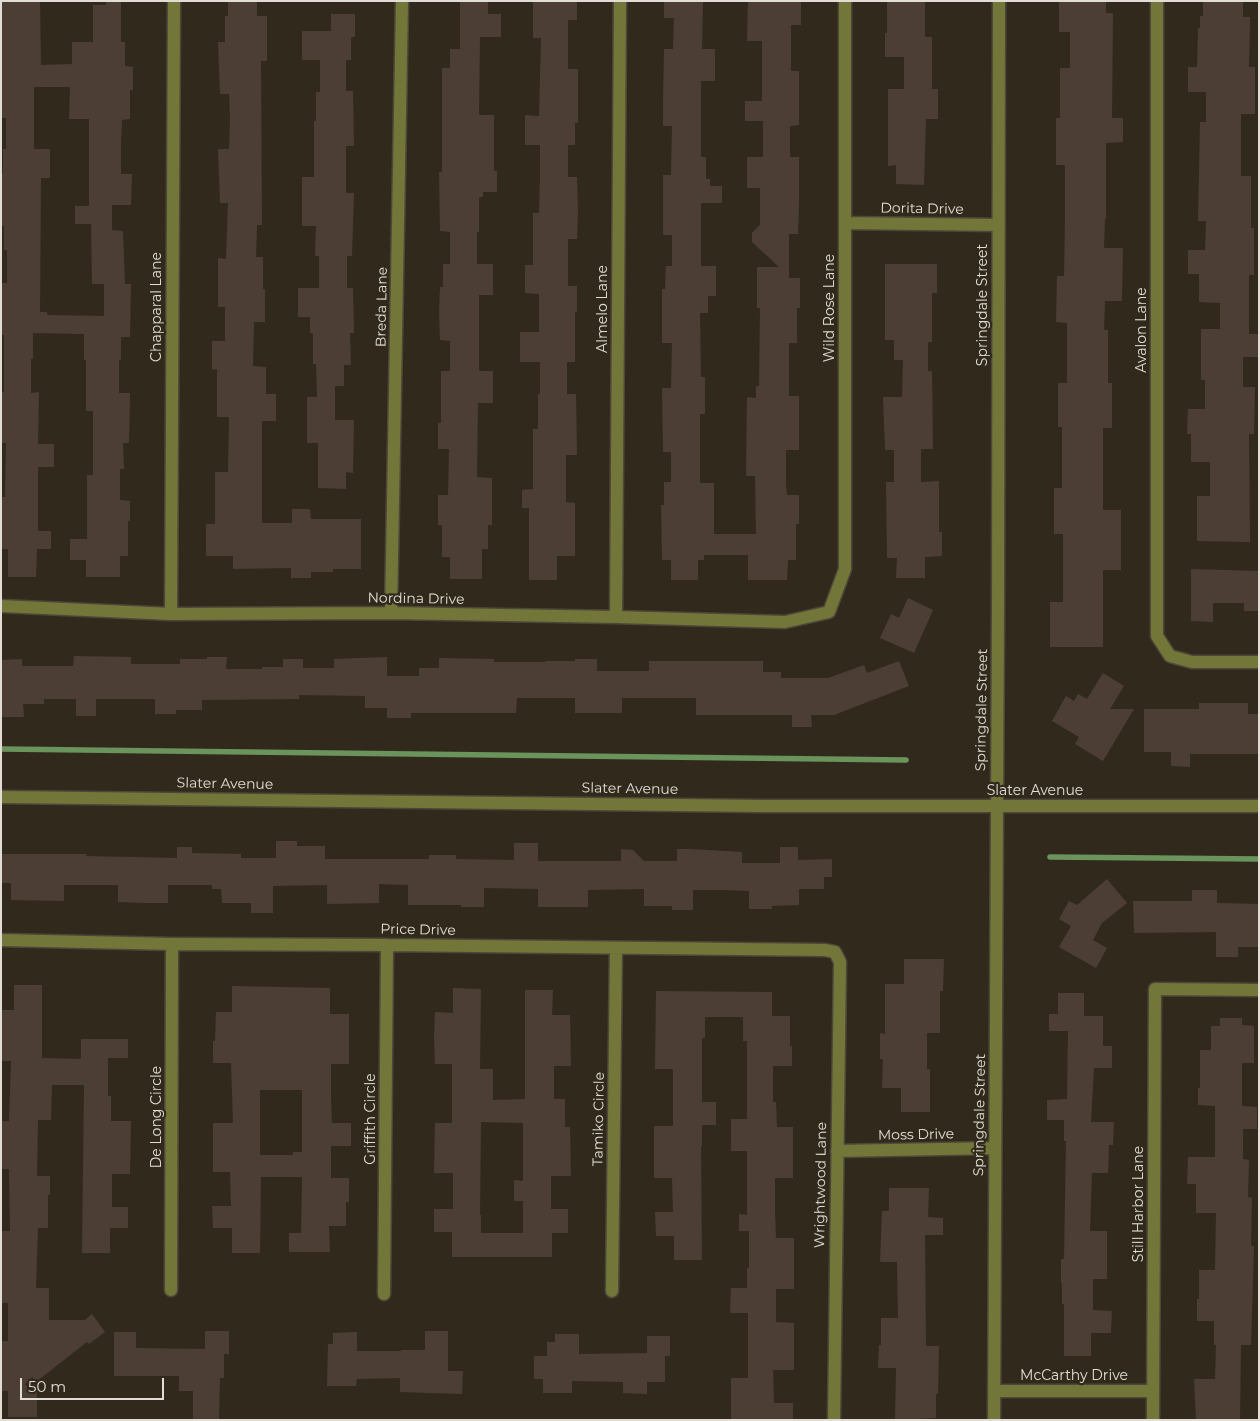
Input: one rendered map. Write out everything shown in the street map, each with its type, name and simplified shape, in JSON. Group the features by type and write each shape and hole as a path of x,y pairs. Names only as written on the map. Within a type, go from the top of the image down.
{"street":[{"name":"Chapparal Lane","path":"171,614 174,1"},
{"name":"Breda Lane","path":"391,613 402,1"},
{"name":"Almelo Lane","path":"616,616 620,1"},
{"name":"Wild Rose Lane","path":"829,612 845,569 845,1"},
{"name":"Springdale Street","path":"994,1420 999,1"},
{"name":"Avalon Lane","path":"1157,1 1158,636 1170,656 1192,662 1259,662"},
{"name":"Dorita Drive","path":"845,223 998,225"},
{"name":"Nordina Drive","path":"1,606 171,614 391,613 616,616 785,622 829,612"},
{"name":"Slater Avenue","path":"1,797 761,806 1259,806"},
{"name":"Price Drive","path":"1,940 172,944 825,950 835,952"},
{"name":"De Long Circle","path":"171,1290 172,944"},
{"name":"Griffith Circle","path":"384,1294 387,945"},
{"name":"Tamiko Circle","path":"612,1291 616,948"},
{"name":"Wrightwood Lane","path":"834,1420 840,962 835,952"},
{"name":"Still Harbor Lane","path":"1153,1420 1155,989 1259,990"},
{"name":"Moss Drive","path":"837,1151 995,1148"},
{"name":"McCarthy Drive","path":"994,1391 1153,1391"}],"building":[{"path":"1,1 40,1 41,65 72,64 72,42 93,42 93,5 106,5 106,1 121,1 121,42 125,42 125,66 133,67 133,90 130,90 130,119 122,120 121,143 121,174 132,174 131,205 112,205 112,230 123,231 125,284 131,284 130,337 121,337 121,360 119,360 119,393 130,393 129,443 123,443 124,469 120,469 120,500 130,501 130,521 128,521 128,556 120,556 120,577 86,577 86,560 70,560 70,539 87,539 87,475 93,475 93,411 86,411 84,334 33,333 31,393 39,392 38,444 54,444 54,467 38,467 38,531 51,531 51,549 37,549 36,577 8,577 8,549 1,549 1,497 5,497 6,443 1,443 1,392 4,392 4,335 1,335 1,283 7,283 7,250 4,250 4,226 1,226 1,173 3,173 3,149 6,149 6,118 1,118","holes":["34,87 70,87 69,119 89,119 89,206 75,206 75,224 91,224 92,284 104,284 104,316 47,315 47,312 40,312 41,178 50,178 50,149 34,149"]},
{"path":"228,1 257,1 257,16 267,16 267,61 261,61 262,225 257,225 256,257 263,257 265,322 254,322 253,366 266,367 266,394 276,394 276,421 262,421 262,523 292,523 292,509 310,509 311,519 361,519 361,569 333,569 333,572 311,572 311,578 291,578 291,568 233,569 233,556 206,556 206,524 215,524 215,472 228,472 229,417 217,417 217,369 212,370 212,341 225,341 225,307 218,307 218,258 226,259 228,203 220,203 218,149 229,149 230,117 229,94 220,94 218,42 225,42 225,16 228,16"},
{"path":"460,1 488,1 488,14 501,14 501,37 480,37 479,115 494,115 494,171 497,171 497,192 483,192 483,197 479,197 479,232 477,232 477,264 493,264 493,295 479,295 479,371 493,371 493,403 478,403 477,477 492,478 492,525 488,525 488,549 482,549 482,579 450,579 450,557 442,557 442,525 438,525 438,495 448,495 449,449 438,449 438,423 441,423 441,371 450,371 450,341 440,340 439,312 440,287 443,287 443,264 450,264 450,232 440,231 439,172 442,172 442,68 450,68 450,49 460,49"},
{"path":"533,1 577,1 577,20 568,20 568,69 578,69 578,123 575,123 575,145 568,145 568,177 577,177 578,212 577,239 568,239 568,286 577,286 577,312 575,312 575,362 567,362 567,394 576,394 577,455 566,455 566,502 575,503 575,556 557,556 557,580 529,580 529,508 522,508 522,490 533,489 533,429 538,429 538,394 540,394 540,362 520,362 520,332 539,332 539,294 525,293 525,265 533,265 533,213 539,213 540,177 540,145 525,145 525,115 539,116 541,38 533,38"},
{"path":"664,1 703,1 702,49 715,49 715,81 701,81 701,157 706,157 706,179 710,179 710,186 722,186 722,203 701,203 701,266 716,266 716,296 708,296 708,313 700,313 701,377 705,377 705,414 700,414 700,483 714,483 714,534 756,534 755,476 746,476 747,397 756,398 756,386 759,386 760,308 757,308 757,267 779,267 752,242 752,233 760,225 760,188 747,188 747,157 763,157 763,121 745,121 745,101 762,101 762,41 747,41 748,1 801,1 801,25 791,25 791,71 799,71 799,125 790,126 790,157 799,157 798,234 789,234 789,278 800,278 800,308 797,308 797,343 789,343 789,396 799,396 799,450 786,450 787,495 799,495 799,524 796,524 796,560 788,560 787,580 748,580 748,555 704,555 704,560 698,560 698,580 671,580 671,560 662,560 661,505 664,505 664,482 671,482 671,452 663,452 662,388 671,388 672,343 662,343 662,289 665,289 666,266 672,266 672,235 663,235 663,175 671,175 672,126 663,126 664,49 673,49 674,18 664,18"},
{"path":"925,1 925,37 932,37 932,89 938,89 938,119 926,119 924,185 896,184 896,165 888,166 888,89 904,89 904,57 885,57 887,2"},
{"path":"1059,1 1106,1 1106,13 1113,13 1112,118 1123,118 1123,142 1106,143 1104,248 1123,248 1122,301 1105,301 1104,330 1108,330 1108,383 1112,383 1112,428 1103,428 1103,510 1121,510 1121,570 1103,570 1103,647 1050,647 1050,602 1063,602 1063,534 1054,534 1054,488 1062,488 1062,427 1058,427 1058,383 1067,383 1067,323 1056,322 1057,276 1064,276 1065,165 1056,165 1056,118 1060,118 1060,68 1070,68 1070,32 1059,32"},
{"path":"1203,1 1243,1 1243,17 1250,17 1249,67 1255,67 1255,114 1241,114 1241,176 1251,176 1251,228 1254,228 1254,275 1249,275 1249,334 1258,334 1259,357 1243,357 1243,387 1255,387 1254,434 1249,434 1250,542 1197,541 1197,496 1210,496 1210,462 1191,462 1191,434 1187,434 1188,409 1205,409 1205,380 1201,380 1201,329 1220,329 1220,303 1199,302 1199,274 1188,274 1188,250 1205,250 1206,221 1198,221 1200,122 1206,122 1206,92 1188,92 1188,67 1197,67 1198,28 1200,28 1200,16 1203,16"},
{"path":"331,14 355,14 355,37 351,37 351,60 346,60 346,91 353,91 354,146 346,146 346,193 354,193 352,256 347,256 347,288 353,288 354,333 350,333 351,365 344,365 344,386 335,386 335,420 354,420 353,473 346,472 346,489 318,488 318,443 307,443 307,397 317,397 316,364 313,364 313,333 310,333 310,317 298,317 298,288 319,288 319,256 315,256 316,226 302,226 302,177 314,177 314,121 316,121 316,92 320,92 320,60 302,60 302,31 331,31"},
{"path":"885,264 937,264 937,293 932,293 932,342 928,342 928,371 932,371 933,449 921,449 921,482 939,481 939,532 942,532 942,556 925,557 925,578 896,578 897,558 887,558 886,482 894,482 894,450 885,450 883,397 902,397 903,360 894,360 894,340 885,340"},
{"path":"1191,569 1259,571 1259,611 1244,611 1244,603 1213,603 1213,622 1191,621"},
{"path":"908,598 933,610 914,653 880,638 891,614 899,618"},
{"path":"74,656 131,657 131,664 180,664 180,659 227,657 226,669 283,667 283,659 303,659 303,668 334,668 334,659 387,657 387,676 419,676 419,668 439,668 439,658 494,659 494,662 597,659 597,671 649,671 649,661 763,661 763,672 781,672 781,678 828,678 864,665 867,673 899,661 909,686 834,715 811,715 812,727 792,727 792,715 696,715 696,698 622,698 622,713 575,713 575,698 517,698 516,713 411,713 411,718 387,718 387,708 365,708 365,696 299,695 299,699 202,700 202,710 176,710 176,714 155,714 155,699 96,699 96,716 76,716 76,699 44,699 44,704 23,704 24,717 1,717 1,660 22,659 22,666 73,666"},
{"path":"1103,673 1124,686 1110,709 1134,709 1103,761 1075,744 1079,737 1052,721 1066,696 1074,701 1078,694 1087,699"},
{"path":"1199,703 1248,703 1248,714 1259,714 1259,754 1190,754 1190,767 1171,766 1171,752 1144,752 1144,709 1199,709"},
{"path":"276,841 297,841 297,846 325,846 325,859 429,859 429,855 456,855 456,859 514,860 514,843 538,843 538,861 621,861 621,849 633,850 644,861 677,861 677,849 690,849 742,852 742,863 780,863 780,847 798,847 798,860 832,859 832,877 824,877 824,889 799,889 799,905 772,906 772,909 749,909 749,891 693,890 693,910 672,910 672,906 644,906 644,889 588,890 588,907 538,907 538,889 484,888 484,907 408,905 408,885 379,884 379,903 327,904 327,885 273,886 273,913 251,913 251,903 222,903 221,889 212,889 212,885 168,885 168,903 144,903 118,902 118,885 64,885 64,901 11,900 11,883 1,883 1,854 86,854 86,856 177,858 177,847 192,847 192,853 241,854 241,858 276,858"},
{"path":"1107,879 1127,903 1102,923 1093,940 1107,948 1096,968 1059,947 1071,926 1059,919 1069,901 1077,905"},
{"path":"1192,890 1217,890 1217,903 1259,904 1259,947 1238,947 1238,957 1216,957 1216,932 1134,933 1133,901 1192,901"},
{"path":"904,959 944,959 943,991 940,991 940,1033 927,1033 927,1069 930,1069 930,1112 901,1112 901,1088 882,1088 883,1059 880,1059 880,1033 885,1034 885,984 904,984"},
{"path":"14,985 42,985 42,1058 81,1059 81,1039 128,1039 128,1058 108,1058 108,1096 111,1096 111,1121 131,1121 130,1174 112,1174 112,1207 128,1207 128,1228 110,1228 110,1253 82,1253 84,1085 52,1085 51,1120 38,1120 37,1176 50,1176 50,1195 48,1195 48,1228 38,1228 36,1288 49,1288 49,1320 85,1320 92,1314 105,1332 89,1344 87,1342 37,1381 37,1417 8,1417 8,1391 1,1391 1,1341 8,1341 8,1303 1,1303 1,1231 10,1231 9,1169 1,1169 1,1121 9,1121 11,1061 1,1061 1,1010 14,1010"},
{"path":"232,986 330,988 330,1014 349,1014 349,1064 331,1064 331,1098 332,1123 351,1123 351,1146 331,1146 331,1178 349,1178 349,1202 346,1202 346,1226 329,1226 330,1252 289,1252 289,1233 301,1233 302,1177 261,1177 260,1253 232,1253 232,1228 213,1228 212,1206 231,1206 230,1172 213,1172 213,1123 233,1123 231,1063 213,1063 213,1041 215,1041 216,1012 232,1012","holes":["260,1090 302,1090 302,1152 293,1152 293,1155 260,1155"]},
{"path":"453,988 481,989 480,1069 493,1069 493,1100 525,1099 525,990 553,990 552,1015 570,1015 571,1066 554,1066 554,1099 565,1099 565,1127 570,1127 571,1176 551,1176 551,1209 568,1209 568,1233 552,1233 552,1257 452,1257 452,1232 434,1232 434,1209 453,1209 453,1173 434,1173 435,1123 452,1123 452,1064 435,1064 435,1012 453,1013","holes":["481,1122 523,1123 523,1181 514,1180 514,1201 523,1201 523,1233 481,1233"]},
{"path":"656,991 772,992 772,1016 790,1016 792,1066 773,1066 773,1102 776,1102 777,1127 793,1127 793,1178 775,1178 775,1212 776,1238 794,1238 794,1289 776,1289 776,1322 794,1323 794,1370 773,1370 774,1403 793,1403 793,1420 731,1420 731,1378 748,1378 748,1313 730,1313 731,1288 747,1288 747,1268 749,1268 749,1231 739,1231 739,1214 747,1215 747,1151 731,1151 731,1119 747,1119 747,1041 743,1041 743,1017 705,1017 705,1038 702,1038 702,1102 716,1102 716,1125 702,1125 702,1260 674,1260 674,1236 656,1236 655,1212 673,1212 672,1178 654,1178 654,1126 673,1126 673,1069 655,1069"},
{"path":"1058,993 1084,993 1084,1016 1103,1016 1103,1046 1112,1046 1112,1068 1094,1068 1091,1122 1114,1122 1113,1145 1109,1145 1108,1173 1092,1173 1090,1231 1107,1231 1107,1279 1093,1279 1093,1310 1112,1311 1111,1333 1091,1333 1091,1356 1064,1356 1064,1304 1062,1304 1061,1259 1064,1259 1066,1141 1064,1141 1064,1120 1047,1120 1047,1100 1067,1099 1068,1031 1049,1031 1049,1014 1058,1014"},
{"path":"1220,1018 1242,1018 1242,1025 1254,1026 1254,1063 1242,1063 1242,1106 1257,1107 1257,1129 1243,1129 1243,1159 1249,1160 1248,1197 1252,1198 1251,1246 1254,1246 1251,1345 1241,1345 1240,1420 1196,1420 1194,1379 1215,1379 1216,1345 1214,1345 1214,1321 1197,1321 1197,1299 1199,1299 1199,1270 1215,1270 1216,1213 1196,1213 1196,1184 1187,1184 1188,1157 1215,1157 1215,1106 1198,1105 1198,1088 1200,1088 1200,1050 1211,1050 1211,1026 1220,1026"},
{"path":"889,1188 929,1188 928,1217 943,1218 943,1235 925,1235 926,1346 939,1346 936,1418 895,1420 896,1368 878,1368 879,1345 881,1345 881,1318 898,1318 897,1262 880,1262 882,1211 889,1211"},
{"path":"205,1331 229,1331 229,1354 224,1354 224,1378 220,1378 219,1420 193,1420 193,1391 179,1391 179,1376 114,1376 114,1332 136,1332 136,1348 205,1349"},
{"path":"425,1331 448,1331 448,1371 463,1371 462,1394 400,1392 400,1378 357,1379 356,1386 327,1386 328,1344 333,1344 333,1333 357,1332 357,1351 401,1351 425,1350"},
{"path":"555,1334 579,1334 579,1354 647,1353 647,1336 670,1336 670,1356 665,1356 665,1382 647,1382 647,1394 623,1393 623,1382 572,1381 572,1393 543,1393 543,1379 534,1379 534,1356 547,1356 547,1342 555,1342"}],"waterway":[{"path":"1,749 906,760"},
{"path":"1050,857 1259,859"}]}
